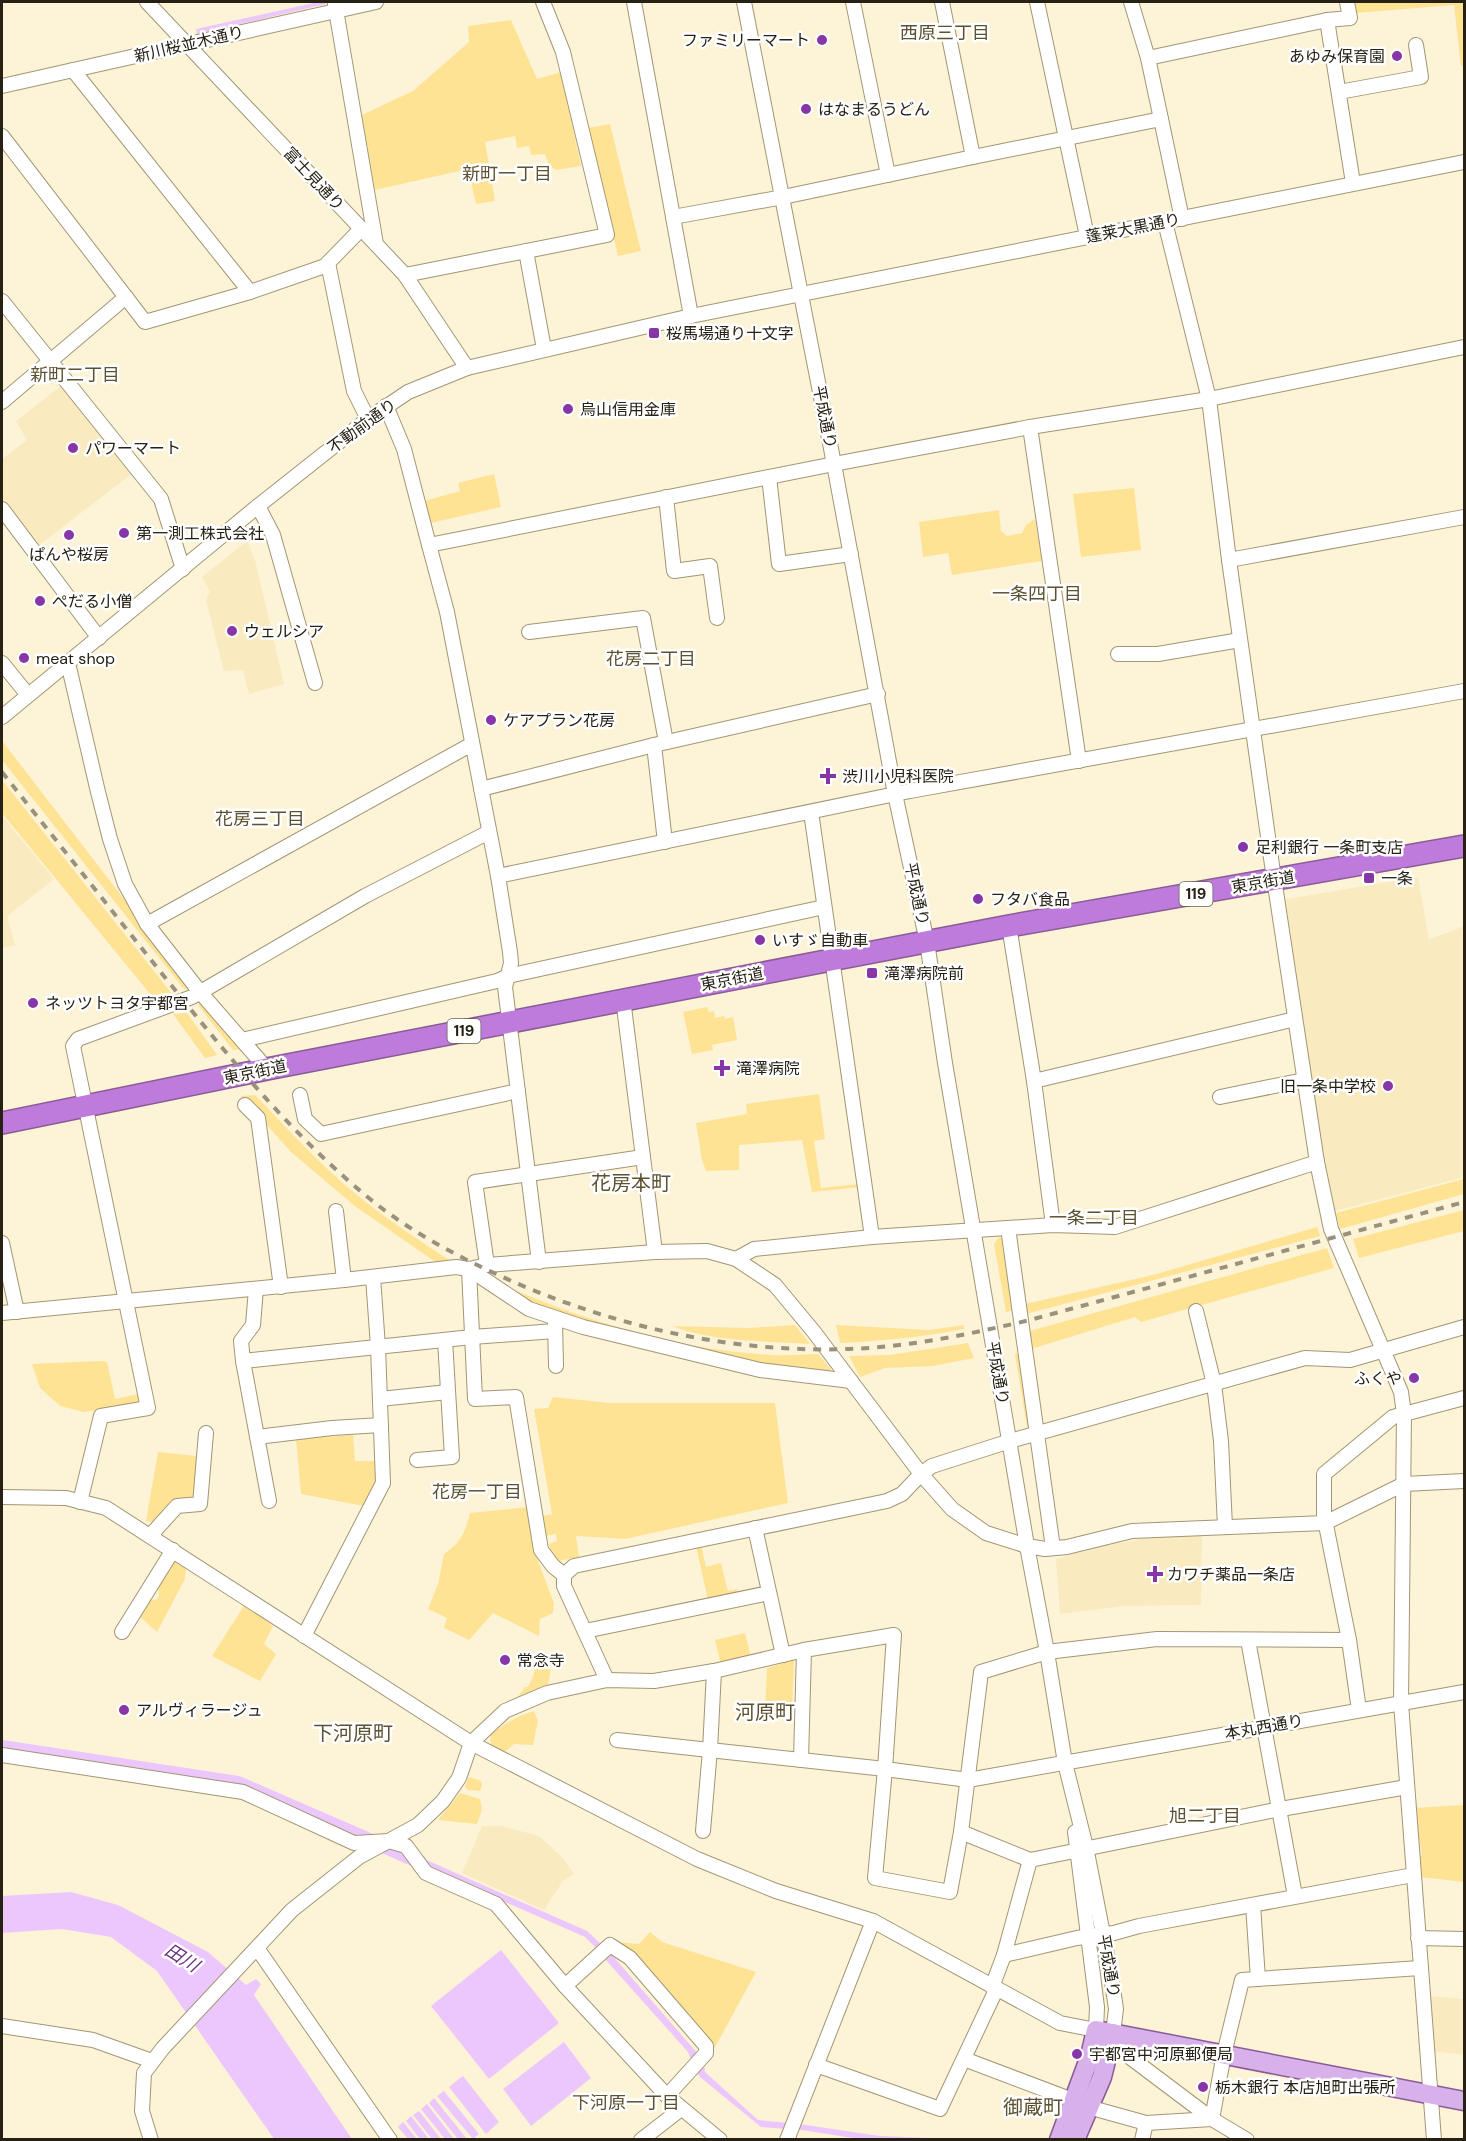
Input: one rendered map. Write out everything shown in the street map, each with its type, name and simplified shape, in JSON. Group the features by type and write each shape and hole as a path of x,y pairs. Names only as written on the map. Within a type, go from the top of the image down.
{"highway":[{"name":"東京街道","path":"2,1124 623,999 1009,926 1464,846"}],"main road":[{"path":"1105,2031 1464,2101"},
{"name":"平成通り","path":"1059,2139 1106,2064 1105,2031"},
{"name":"平成通り","path":"1075,2139 1082,2103"}],"street":[{"name":"富士見通り","path":"147,2 405,275 467,368"},
{"name":"新川桜並木通り","path":"2,86 187,45 336,6 376,2"},
{"path":"405,275 608,235 563,52 543,2"},
{"path":"634,2 691,316"},
{"name":"平成通り","path":"744,2 878,694 895,794 927,942 945,1063 1065,1762 1081,1848 1103,1934 1116,2010 1105,2031"},
{"path":"853,2 888,175"},
{"path":"942,2 972,157"},
{"path":"1036,2 1088,236"},
{"path":"1131,2 1148,58 1182,219"},
{"path":"1148,58 1327,20 1350,18 1347,2"},
{"path":"336,6 375,244"},
{"path":"1327,20 1353,183"},
{"path":"1339,92 1421,77 1416,45"},
{"path":"74,70 250,292"},
{"path":"673,217 783,197 1161,119"},
{"path":"2,136 145,322 250,292 324,266 361,229"},
{"name":"蓬莱大黒通り","path":"801,294 1464,162"},
{"path":"1165,222 1209,399 1274,880 1317,1162 1330,1229 1401,1392 1404,1414 1401,1703 1434,2139"},
{"path":"526,251 544,349"},
{"path":"328,263 354,392 368,419"},
{"name":"不動前通り","path":"2,717 258,506 386,405 408,392 467,368 691,316 801,294"},
{"path":"2,402 126,297"},
{"path":"2,302 161,500 183,569"},
{"path":"429,545 834,464 1030,427 1209,399 1464,347"},
{"path":"386,405 404,449 447,612 498,876 511,963 505,987 539,1262"},
{"path":"1030,427 1079,761"},
{"path":"769,477 779,564 851,554"},
{"path":"666,497 674,571 710,566 717,618"},
{"path":"258,506 273,535 315,683"},
{"path":"2,509 99,638"},
{"path":"1229,560 1464,517"},
{"path":"529,632 643,618 660,743 665,842"},
{"path":"1118,654 1158,654 1240,640"},
{"path":"2,663 28,695"},
{"path":"68,663 110,839 125,884 147,924 200,992 267,1069"},
{"path":"498,876 895,794 1464,691"},
{"path":"481,789 660,743 878,694"},
{"path":"147,924 472,744"},
{"path":"811,812 872,1237"},
{"path":"80,1502 101,1416 147,1408 85,1107 74,1042 192,997 365,896 489,832"},
{"path":"242,1040 497,981 508,976 824,907"},
{"path":"1009,926 1034,1081 1053,1225"},
{"path":"623,999 655,1252"},
{"path":"1034,1081 1295,1019"},
{"path":"1220,1097 1304,1080"},
{"path":"300,1095 306,1119 321,1134 518,1091"},
{"path":"245,1105 258,1118 281,1287"},
{"path":"487,1265 475,1182 643,1157"},
{"path":"736,1259 754,1249 872,1237 1053,1225 1115,1227 1317,1162"},
{"path":"336,1211 344,1280"},
{"path":"1008,1228 1053,1548"},
{"path":"2,1243 17,1312"},
{"path":"2,1313 456,1268 469,1269 487,1265 655,1252 707,1251 736,1259 775,1285 814,1332 921,1474 952,1509 986,1533 1027,1546 1067,1547 1132,1531 1325,1523 1404,1484 1464,1480"},
{"path":"469,1269 555,1324 760,1370 851,1381"},
{"path":"469,1269 475,1400 516,1397 541,1550 553,1566 564,1575"},
{"path":"304,1636 383,1483 373,1277"},
{"path":"256,1289 253,1325 241,1341 269,1501"},
{"path":"1196,1311 1214,1384 1221,1441 1225,1527"},
{"path":"243,1361 472,1337 555,1324"},
{"path":"555,1324 556,1366"},
{"path":"607,1680 564,1586 564,1575 574,1566 887,1501 902,1494 932,1466 1010,1441 1305,1358 1350,1360 1464,1327"},
{"path":"417,1460 452,1457 446,1340"},
{"path":"380,1399 448,1392"},
{"path":"1359,1710 1349,1640 1325,1523 1324,1474 1394,1417 1464,1398"},
{"path":"257,1437 381,1425"},
{"path":"150,1536 177,1506 200,1504 206,1433"},
{"path":"2,1497 66,1498 106,1508 471,1743 698,1859 776,1891 873,1921 1060,2023 1105,2031 1123,2052 1212,2119 1247,2139"},
{"path":"755,1528 783,1655"},
{"path":"122,1632 173,1550"},
{"path":"585,1631 769,1593"},
{"path":"151,2139 142,2111 144,2073 178,2031 292,1910 359,1857 418,1825 443,1802 459,1778 471,1743 505,1711 547,1693 607,1680 654,1681 714,1671 804,1650 894,1635 875,1878 950,1892 961,1832 981,1672 1047,1652 1157,1639 1349,1640"},
{"path":"1248,1640 1295,1896"},
{"path":"801,1760 804,1650"},
{"path":"703,1831 714,1671"},
{"name":"本丸西通り","path":"617,1740 968,1780 1464,1692"},
{"path":"2,1755 243,1792 354,1843 389,1841 406,1846 426,1873 496,1904 565,1986 667,2096 720,2139"},
{"path":"961,1832 1030,1860 1279,1809 1407,1787"},
{"name":"平成通り","path":"1081,1848 1088,1936 1097,2007 1105,2031"},
{"path":"816,2065 940,2109 994,1988 1030,1860"},
{"path":"1004,1955 1139,1926 1413,1875"},
{"path":"1253,1905 1258,1978"},
{"path":"787,2139 873,1921"},
{"path":"1418,1938 1464,1939"},
{"path":"565,1986 610,1945 630,1958 705,2046 706,2053 667,2096"},
{"path":"257,1948 390,2139"},
{"path":"1212,2119 1224,2054 1242,1980 1420,1968"},
{"path":"2,2026 93,2040 152,2061"},
{"path":"964,2059 1120,2117 1146,2123 1212,2119"},
{"path":"640,2139 681,2109"},
{"path":"1143,2139 1146,2123"}],"shaded area":[{"path":"1353,2 1464,2 1464,66 1461,66 1454,5 1355,13"},
{"path":"511,20 537,79 561,72 581,166 556,170 549,165 545,154 531,155 529,146 517,148 515,136 485,142 495,201 476,204 468,169 375,190 362,115 413,91 469,42 468,26"},
{"path":"610,124 641,251 618,256 588,128"},
{"path":"61,386 134,472 38,546 2,498 2,459 27,440 16,421"},
{"path":"494,474 501,507 431,523 424,501 460,491 458,483"},
{"path":"1134,488 1141,550 1081,557 1073,494"},
{"path":"999,510 1001,531 1007,536 1022,533 1026,525 1035,519 1042,561 952,575 948,553 923,557 919,522"},
{"path":"247,541 255,560 284,684 249,694 243,670 224,671 206,599 210,592 202,577"},
{"path":"3,742 194,990 184,989 2,760"},
{"path":"2,780 173,995 155,1000 2,813"},
{"path":"2,816 54,879 7,916 15,945 2,948"},
{"name":"旧一条中学校","path":"1418,877 1429,940 1464,926 1464,1177 1335,1211 1282,900"},
{"path":"202,1001 243,1049 233,1050 198,1005"},
{"path":"707,1007 709,1012 714,1011 715,1018 733,1017 737,1040 712,1045 713,1050 692,1054 683,1012"},
{"path":"187,1013 217,1055 205,1058 173,1014"},
{"path":"819,1094 825,1139 814,1141 821,1188 860,1184 861,1187 812,1192 802,1140 739,1145 739,1170 706,1171 696,1123 747,1114 746,1104"},
{"path":"255,1095 343,1183 393,1222 454,1263 440,1265 356,1207 291,1152 241,1096"},
{"path":"1464,1179 1464,1194 1340,1229 1336,1213"},
{"path":"1464,1210 1464,1231 1359,1258 1353,1239"},
{"path":"1317,1227 1320,1236 1026,1314 1025,1304 1153,1275"},
{"path":"999,1237 1005,1241 1014,1310 1006,1312 994,1244"},
{"path":"1327,1248 1334,1268 1141,1322 1135,1317 1028,1350 1026,1332"},
{"path":"496,1282 562,1309 666,1340 737,1352 779,1355 818,1354 837,1377 761,1367 641,1339 530,1303"},
{"path":"795,1325 810,1344 722,1338 672,1326 749,1328"},
{"path":"836,1325 929,1330 964,1325 964,1329 902,1338 840,1343"},
{"path":"968,1343 974,1358 933,1366 885,1368 860,1377 849,1356 890,1355"},
{"path":"1020,1353 1031,1426 1027,1427 1015,1354"},
{"path":"107,1362 115,1399 138,1394 140,1404 84,1412 60,1406 40,1388 32,1364"},
{"path":"553,1397 609,1403 775,1403 788,1503 625,1539 576,1536 579,1557 553,1562 549,1544 557,1541 556,1534 546,1536 543,1516 552,1514 534,1409 548,1408"},
{"path":"353,1435 355,1461 375,1461 375,1486 364,1506 301,1494 296,1439"},
{"path":"158,1452 197,1456 194,1500 171,1501 154,1522 146,1521"},
{"path":"529,1507 538,1561 554,1603 553,1613 540,1619 539,1636 493,1613 469,1640 444,1628 447,1618 428,1609 438,1584 444,1554 462,1536 470,1513"},
{"path":"1157,1536 1202,1536 1201,1605 1122,1606 1060,1614 1056,1559 1104,1546"},
{"path":"701,1545 706,1567 721,1563 728,1591 737,1589 738,1594 708,1600 696,1546"},
{"path":"173,1559 186,1567 185,1579 157,1632 139,1616 150,1599 156,1600 159,1596 158,1588"},
{"path":"245,1604 273,1626 264,1644 276,1654 260,1681 212,1656"},
{"path":"745,1633 751,1658 721,1665 715,1640"},
{"path":"542,1653 550,1668 548,1684 517,1698 525,1687 528,1687"},
{"path":"794,1660 792,1713 765,1711 767,1668"},
{"path":"534,1711 538,1721 533,1745 514,1744 505,1752 491,1746 490,1735 522,1715"},
{"path":"469,1777 481,1781 480,1791 468,1790 465,1787"},
{"path":"460,1793 480,1799 482,1810 477,1824 438,1820"},
{"path":"1464,1805 1464,1882 1420,1877 1418,1857 1422,1856 1414,1808"},
{"path":"482,1826 501,1826 539,1836 564,1859 574,1874 563,1881 544,1910 462,1873"},
{"path":"650,1932 662,1942 756,1972 714,2049 634,1956 618,1942 639,1944"},
{"path":"1430,1996 1464,1999 1464,2055 1433,2051"}],"water":[{"path":"326,2 326,4 197,34 196,29"},
{"path":"422,1858 587,1931 602,1945 597,1949 585,1937 425,1867"},
{"name":"田川","path":"71,1892 118,1905 208,1952 246,1985 256,1979 261,1984 254,1995 352,2139 274,2139 157,1971 111,1937 62,1929 2,1933 2,1896"},
{"path":"501,1950 559,2023 489,2079 431,2006"},
{"path":"611,1954 699,2055 692,2062 688,2052 605,1959"},
{"path":"564,2042 591,2078 531,2126 503,2089"},
{"path":"704,2065 705,2072 758,2120 788,2123 785,2129 761,2127 700,2077 697,2072"},
{"path":"463,2076 499,2122 486,2134 449,2087"},
{"path":"444,2091 479,2134 473,2139 437,2096"},
{"path":"434,2098 467,2139 458,2139 429,2103"},
{"path":"427,2104 454,2139 445,2139 421,2109"},
{"path":"419,2111 441,2139 432,2139 413,2115"},
{"path":"411,2116 429,2139 420,2139 406,2121"},
{"path":"403,2122 417,2139 408,2139 398,2127"},
{"path":"799,2124 880,2136 954,2139 865,2140 796,2129"}],"waterway":[{"path":"2,1747 238,1783 420,1862"}],"railway":[{"path":"2,772 234,1061 283,1117 336,1169 381,1208 437,1244 516,1283 596,1313 679,1334 763,1347 849,1349 895,1346 962,1335 1030,1320 1464,1202"}],"place":[{"name":"ファミリーマート","path":"822,40"},
{"name":"あゆみ保育園","path":"1397,56"},
{"name":"はなまるうどん","path":"806,109"},
{"name":"桜馬場通り十文字","path":"654,333"},
{"name":"烏山信用金庫","path":"568,409"},
{"name":"パワーマート","path":"73,448"},
{"name":"第一測工株式会社","path":"124,533"},
{"name":"ぱんや桜房","path":"69,535"},
{"name":"ぺだる小僧","path":"40,601"},
{"name":"ウェルシア","path":"232,631"},
{"name":"meat shop","path":"24,658"},
{"name":"ケアプラン花房","path":"491,720"},
{"name":"渋川小児科医院","path":"828,776"},
{"name":"足利銀行 一条町支店","path":"1243,847"},
{"name":"一条","path":"1369,878"},
{"name":"フタバ食品","path":"978,899"},
{"name":"いすゞ自動車","path":"760,940"},
{"name":"滝澤病院前","path":"872,973"},
{"name":"ネッツトヨタ宇都宮","path":"33,1003"},
{"name":"滝澤病院","path":"722,1068"},
{"name":"旧一条中学校","path":"1388,1086"},
{"name":"ふくや","path":"1414,1378"},
{"name":"カワチ薬品一条店","path":"1155,1574"},
{"name":"常念寺","path":"505,1660"},
{"name":"アルヴィラージュ","path":"124,1710"},
{"name":"宇都宮中河原郵便局","path":"1077,2054"},
{"name":"栃木銀行 本店旭町出張所","path":"1203,2087"}],"district":[{"name":"西原三丁目","path":"945,33"},
{"name":"新町一丁目","path":"507,174"},
{"name":"新町二丁目","path":"75,375"},
{"name":"一条四丁目","path":"1037,594"},
{"name":"花房二丁目","path":"651,659"},
{"name":"花房三丁目","path":"260,819"},
{"name":"花房本町","path":"631,1183"},
{"name":"一条二丁目","path":"1094,1218"},
{"name":"花房一丁目","path":"477,1492"},
{"name":"河原町","path":"765,1712"},
{"name":"下河原町","path":"353,1733"},
{"name":"旭二丁目","path":"1205,1816"},
{"name":"下河原一丁目","path":"626,2103"},
{"name":"御蔵町","path":"1033,2107"}]}
